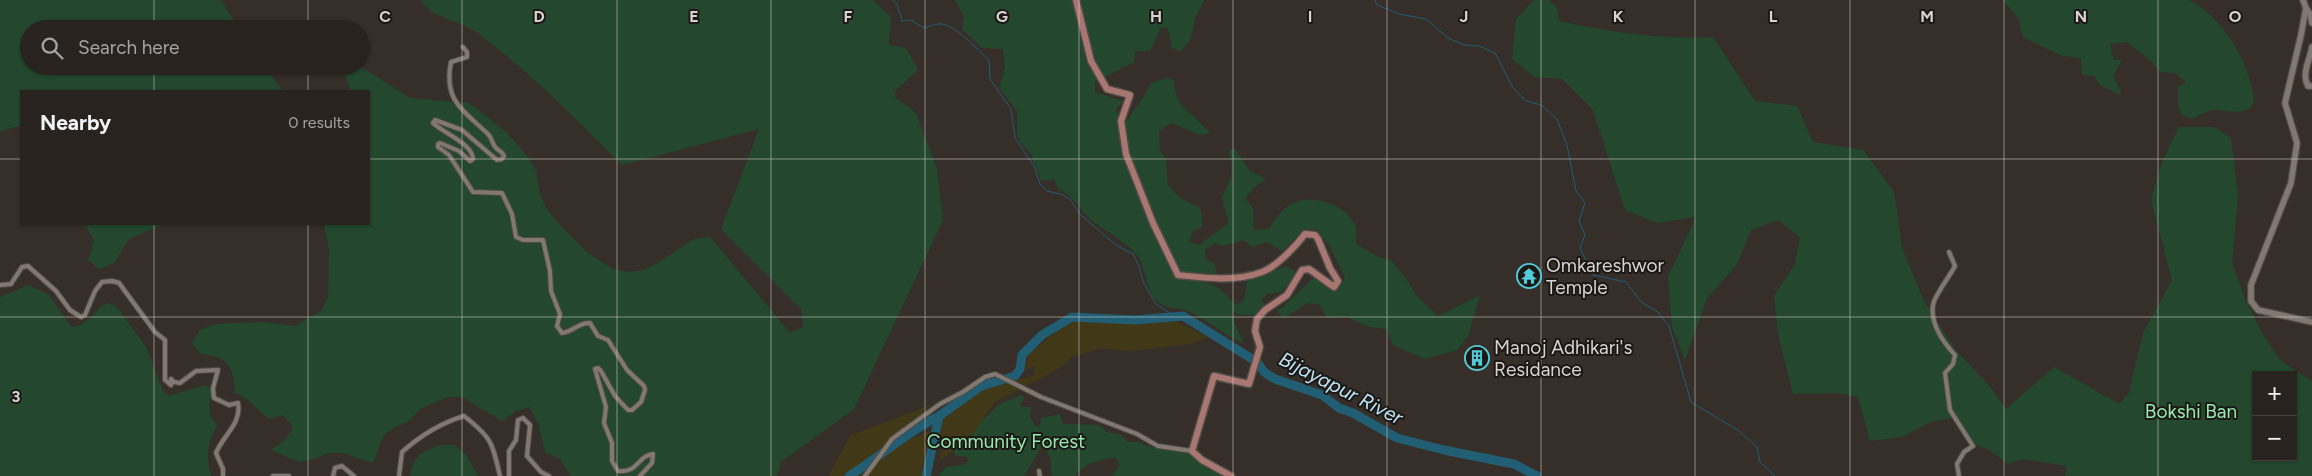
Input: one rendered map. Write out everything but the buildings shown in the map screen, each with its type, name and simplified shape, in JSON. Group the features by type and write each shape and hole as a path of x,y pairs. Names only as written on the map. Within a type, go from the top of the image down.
{"main road":[{"path":"1076,0 1091,61 1107,88 1130,95 1121,121 1126,154 1153,223 1178,275 1208,279 1235,278 1264,272 1294,248 1305,234 1315,236 1318,239 1330,268 1338,281 1334,287 1310,269 1302,270 1287,295 1265,310 1257,319 1255,331 1260,351 1249,384 1214,376 1192,451 1202,460 1231,476"},
{"path":"2303,0 2312,23"},
{"path":"2306,8 2285,102 2296,143 2291,184 2260,260 2250,294 2253,306 2258,310 2312,322"},
{"path":"2312,47 2307,66 2306,80 2308,86 2312,86"}],"street":[{"path":"463,47 467,52 467,56 450,62 449,85 452,94 462,112 490,135 496,149 504,156 502,159 497,160 462,130 435,120 433,123 470,151 473,159 470,161 459,151 440,143 438,147 449,155 474,192 502,193 512,214 516,237 523,240 543,240 550,271 551,291 560,314 557,326 559,330 562,333 568,333 583,323 590,323 598,336 608,340 627,370 644,386 645,390 641,402 632,410 628,410 615,396 598,368 594,369 606,407 605,429 612,443 611,454 614,466 618,471 628,471 635,468 646,456 653,454 652,463 640,476"},
{"path":"1949,252 1955,266 1932,304 1936,327 1945,344 1955,355 1953,364 1945,373 1950,410 1973,446 1964,452 1956,464 1959,476"},
{"path":"0,285 7,286 11,284 22,267 28,266 56,291 70,310 81,316 85,315 95,291 102,282 112,281 119,283 148,320 151,327 165,340 165,380 171,384 171,379 174,382 180,383 196,371 218,370 213,388 214,398 229,405 238,403 240,412 232,430 220,442 216,453 224,476"},
{"path":"865,476 892,439 940,404 963,392 985,377 995,374 1041,397 1136,434 1158,446 1192,451"},
{"path":"400,476 402,452 418,438 464,416 484,432 492,443 500,476"},
{"path":"509,476 509,451 516,440 518,420 523,418 530,425 527,456 541,472 549,476"},
{"path":"333,476 336,468 342,466 354,476"},
{"path":"273,476 289,476"}],"green space":[{"path":"0,0 221,0 233,20 20,20 20,75 271,75 282,90 20,90 20,127 0,132"},
{"path":"421,0 873,0 891,17 889,45 906,48 918,70 895,91 895,97 916,113 937,169 943,220 854,409 781,462 777,476 571,476 560,459 545,452 538,423 529,407 516,411 502,421 462,397 447,397 420,409 408,422 395,427 383,436 373,463 343,453 328,453 314,459 299,462 271,450 285,440 293,427 283,415 269,419 250,402 235,393 233,376 228,364 218,357 201,354 192,343 200,330 215,324 263,322 295,326 321,311 328,297 329,249 324,225 370,225 370,90 351,90 345,75 370,75 370,72 410,98 469,103 507,133 528,157 536,170 540,194 546,208 556,221 588,253 613,269 628,272 643,270 656,264 694,239 710,237 790,333 803,327 801,309 721,229 759,129 622,165 517,64 472,29 440,16 426,7"},
{"path":"955,0 1204,0 1196,16 1190,40 1180,52 1172,47 1168,28 1161,27 1150,51 1135,51 1134,62 1095,82 1095,92 1123,101 1115,111 1128,120 1151,83 1167,78 1174,80 1176,96 1180,104 1210,133 1200,135 1172,123 1165,126 1159,133 1160,150 1166,160 1168,186 1179,197 1198,207 1202,213 1202,227 1193,231 1189,242 1199,245 1229,223 1222,197 1231,178 1232,166 1229,150 1235,149 1250,171 1266,179 1258,184 1245,198 1253,208 1254,230 1269,229 1285,208 1301,200 1320,201 1338,208 1346,213 1356,228 1356,244 1378,257 1391,260 1405,277 1416,295 1438,316 1480,295 1468,336 1457,350 1425,359 1393,345 1386,329 1369,327 1347,317 1327,318 1319,304 1307,303 1283,319 1276,310 1282,308 1315,276 1329,289 1337,291 1345,278 1330,246 1316,229 1304,229 1282,251 1267,242 1253,247 1243,240 1223,246 1215,243 1205,250 1206,260 1214,263 1217,274 1206,273 1201,282 1217,287 1236,305 1244,301 1247,282 1251,279 1286,266 1298,273 1281,292 1267,294 1261,299 1265,305 1257,315 1239,315 1233,311 1234,322 1244,344 1192,313 1159,303 1149,288 1142,264 1134,252 1089,218 1072,198 1059,190 1054,179 1041,181 1030,152 1020,143 1017,134 1017,111 999,87 1005,68 1003,49 982,48 962,29 964,17"},
{"name":"Bokshi Ban","path":"1534,0 1548,0 1557,7 1559,21 1597,29 1655,36 1713,37 1755,101 1797,106 1813,142 1863,150 1894,192 1902,248 1924,301 1955,349 1991,388 2006,409 2054,367 2119,404 2129,393 2143,333 2172,280 2151,200 2162,162 2179,127 2214,127 2231,138 2238,196 2232,263 2245,299 2263,335 2281,361 2296,371 2252,371 2252,461 2297,461 2297,371 2312,381 2312,476 2065,476 2067,466 2022,459 2008,464 1988,449 1976,445 1951,418 1931,422 1902,437 1870,441 1858,397 1836,393 1793,394 1778,334 1774,296 1795,264 1800,237 1778,220 1751,230 1736,266 1707,298 1685,360 1672,327 1668,277 1696,217 1657,223 1625,210 1593,110 1562,79 1534,77 1512,59 1516,19"},
{"path":"2003,0 2189,0 2211,16 2230,38 2249,76 2253,103 2251,107 2243,111 2213,110 2192,119 2182,115 2178,105 2178,87 2186,82 2175,73 2160,72 2152,62 2127,42 2110,44 2114,60 2122,60 2113,76 2121,92 2120,95 2100,85 2094,76 2082,75 2081,58 2062,56 2023,37 2018,18"},
{"path":"86,225 162,225 129,239 114,263 99,269 88,260 94,241"},
{"path":"28,285 49,295 71,327 83,324 107,303 116,306 146,347 163,391 168,396 205,385 212,389 210,413 217,425 208,449 211,476 0,476 0,297"},
{"name":"Community Forest","path":"1021,395 1024,398 1020,405 1022,407 1031,407 1030,416 1035,426 1040,426 1041,418 1060,414 1063,424 1098,425 1106,432 1120,434 1128,442 1139,442 1146,446 1189,453 1227,476 1112,476 1119,466 1117,458 1113,457 1088,464 1074,476 1052,476 1050,458 1046,448 1042,446 1024,476 937,476 947,467 967,464 968,457 957,456 952,450 998,405"},
{"path":"440,445 455,445 466,455 478,476 410,476 416,459"}],"sand":[{"path":"1075,321 1132,323 1176,321 1208,337 1192,344 1129,351 1100,348 1070,358 1065,364 1044,377 995,402 971,436 941,460 939,456 946,446 937,432 944,412 955,397 1034,375 1035,366 1025,370 1028,355 1056,331"},
{"path":"930,405 886,448 864,465 844,476 828,476 851,435"},
{"path":"930,431 921,476 856,476 906,440"}],"waterway":[{"path":"893,0 897,4 902,21 911,20 924,28 940,24 948,26 967,39 989,60 990,79 1011,109 1015,138 1034,166 1040,184 1047,191 1070,199 1080,214 1104,235 1119,247 1133,254 1139,266 1143,282 1156,304 1171,314 1183,316"},
{"path":"1375,0 1377,5 1399,14 1426,19 1448,38 1464,45 1479,46 1495,53 1513,88 1526,101 1541,105 1557,119 1567,145 1576,191 1585,203 1579,221 1585,235 1580,248 1593,275 1626,282 1641,302 1658,312 1669,326 1691,402 1739,431 1757,447 1760,462 1775,476"},
{"name":"Bijayapur River","path":"926,476 939,416 981,386 1015,376 1020,369 1022,355 1042,335 1072,317 1135,320 1183,316 1257,362 1264,372 1275,379 1322,395 1339,408 1353,413 1397,438 1444,450 1514,464 1537,476"},
{"path":"849,476 916,429 939,416"}],"place":[{"name":"Omkareshwor Temple","path":"1529,276"},
{"name":"Manoj Adhikari's Residance","path":"1477,358"}]}
